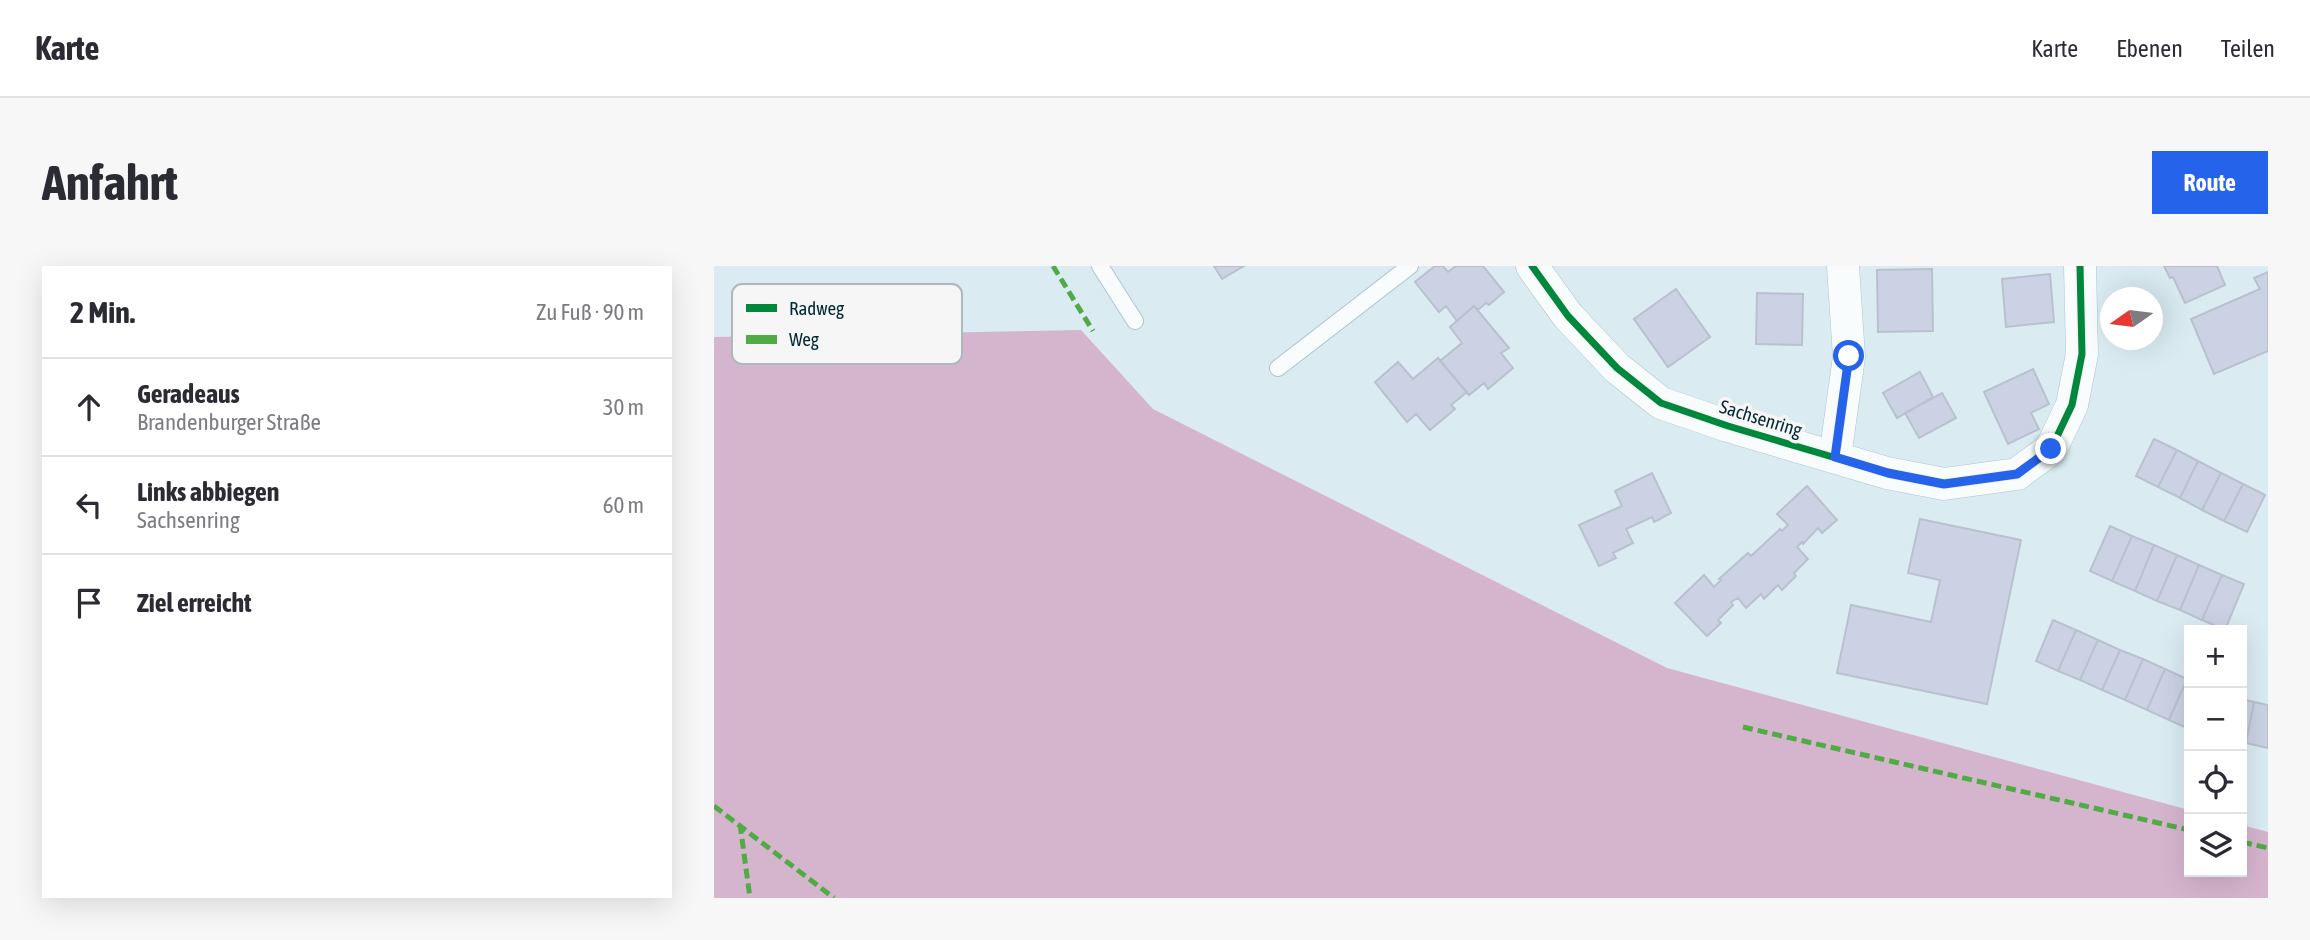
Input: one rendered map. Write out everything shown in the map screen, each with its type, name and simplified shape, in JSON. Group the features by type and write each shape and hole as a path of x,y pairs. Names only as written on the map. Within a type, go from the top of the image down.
{"street":[{"name":"Sachsenring","path":"1532,266 1568,316 1609,360 1661,402 1728,426 1888,473 1944,484 2017,474 2051,449 2072,405 2082,354 2080,266"},
{"path":"1835,457 1849,356 1843,266"}],"lane":[{"path":"1100,266 1135,321"},
{"path":"1278,368 1410,266"}],"shaded area":[{"path":"1081,330 1153,409 1667,668 2184,809 2184,877 2247,877 2247,826 2268,832 2268,898 714,898 714,337 732,337 732,364 962,364 962,332"}],"building":[{"path":"1214,266 1244,266 1222,279"},
{"path":"1435,266 1443,266 1448,272 1456,266 1483,266 1504,292 1489,305 1486,303 1478,310 1474,306 1457,321 1446,306 1439,312 1415,282"},
{"path":"2164,266 2217,266 2225,285 2185,303 2173,277 2170,278"},
{"path":"1932,269 1933,331 1878,332 1877,270"},
{"path":"2268,272 2268,351 2214,374 2191,319 2260,289 2254,278"},
{"path":"2050,274 2054,322 2006,327 2002,279"},
{"path":"1676,289 1710,337 1668,367 1634,319"},
{"path":"1757,293 1803,294 1802,345 1756,344"},
{"path":"1474,306 1509,348 1501,353 1513,368 1488,389 1484,383 1469,395 1440,361 1462,343 1450,327"},
{"path":"1438,358 1467,392 1451,405 1455,409 1430,430 1416,414 1407,422 1375,382 1398,362 1413,379"},
{"path":"2033,369 2049,404 2031,413 2039,429 2008,444 1984,392"},
{"path":"1920,372 1933,397 1897,418 1883,393"},
{"path":"1942,393 1956,418 1919,438 1905,413"},
{"path":"2154,439 2177,450 2158,487 2136,476"},
{"path":"2177,450 2198,461 2180,498 2158,487"},
{"path":"2198,461 2221,473 2202,510 2180,498"},
{"path":"1652,473 1671,513 1654,522 1652,517 1626,529 1633,543 1613,553 1616,558 1599,566 1579,525 1622,506 1615,491"},
{"path":"2221,473 2243,484 2224,521 2202,510"},
{"path":"2243,484 2265,495 2247,532 2224,521"},
{"path":"1807,486 1837,520 1822,533 1818,528 1797,547 1808,559 1782,590 1778,585 1764,599 1761,594 1746,608 1738,598 1731,602 1733,605 1718,620 1721,623 1707,636 1675,603 1704,575 1714,587 1721,580 1719,579 1748,553 1751,556 1780,529 1782,531 1788,525 1777,514"},
{"path":"1920,519 2021,540 1987,704 1837,673 1851,605 1931,622 1940,580 1908,573"},
{"path":"2110,526 2132,536 2112,581 2090,571"},
{"path":"2132,536 2154,545 2135,591 2112,581"},
{"path":"2154,545 2177,555 2157,601 2135,591"},
{"path":"2177,555 2199,565 2180,610 2157,601"},
{"path":"2199,565 2222,575 2202,620 2180,610"},
{"path":"2222,575 2244,584 2227,625 2214,625 2202,620"},
{"path":"2053,620 2076,630 2058,671 2036,661"},
{"path":"2076,630 2098,640 2080,680 2058,671"},
{"path":"2098,640 2120,650 2102,690 2080,680"},
{"path":"2120,650 2143,659 2125,700 2102,690"},
{"path":"2143,659 2165,669 2147,710 2125,700"},
{"path":"2165,669 2184,678 2184,686 2169,720 2147,710"},
{"path":"2184,686 2184,727 2169,720"},
{"path":"2247,700 2254,702 2247,738"},
{"path":"2254,702 2268,705 2268,748 2247,743"}],"marked path":[{"path":"1053,266 1093,331"},
{"path":"1743,727 2184,829"},
{"path":"714,806 834,898"},
{"path":"740,824 750,898"},
{"path":"2247,843 2268,848"}],"cycle path":[{"path":"1532,266 1568,316 1617,368 1661,403 1728,426 1887,473 1944,484 2017,474 2051,449 2072,405 2082,354 2080,266"}],"route":[{"path":"1849,356 1835,457 1888,473 1944,484 2017,474 2051,449"}]}
